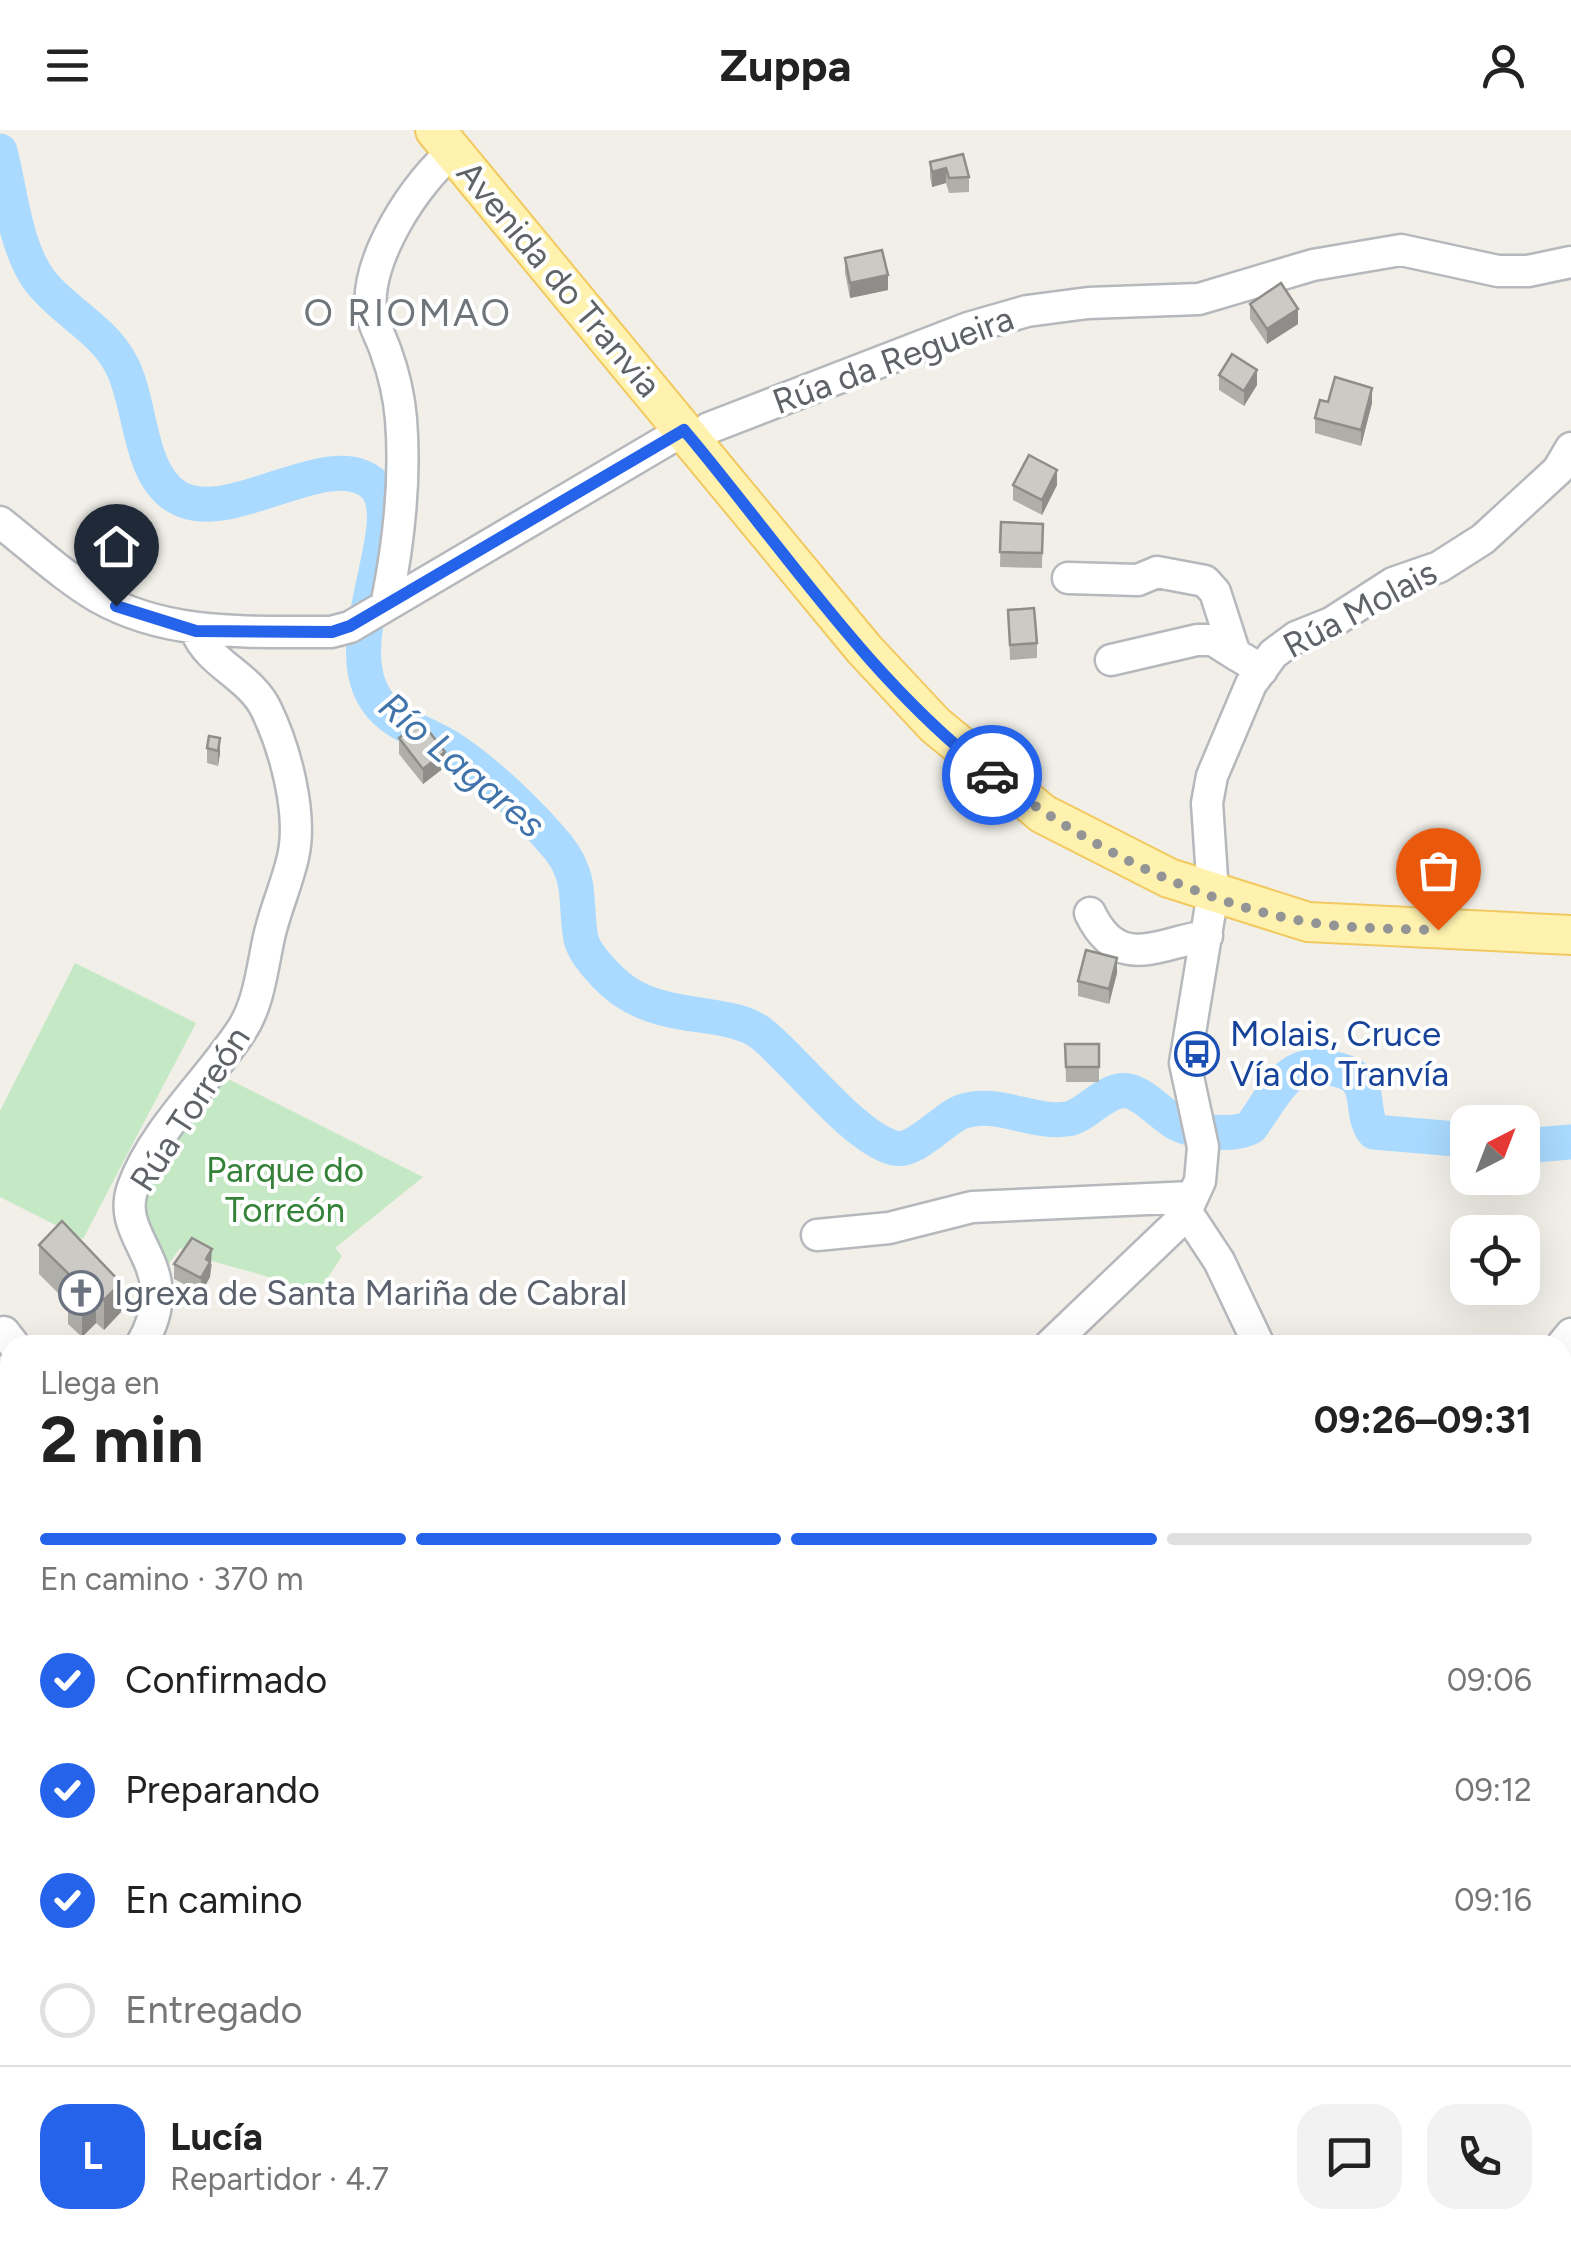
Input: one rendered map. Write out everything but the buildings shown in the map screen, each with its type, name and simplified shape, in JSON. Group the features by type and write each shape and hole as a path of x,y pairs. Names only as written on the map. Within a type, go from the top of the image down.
{"main road":[{"name":"Avenida do Tranvia","path":"444,141 864,648 975,762 1057,822 1169,878 1308,922 1571,935"}],"street":[{"path":"0,522 96,596 135,615 196,631 332,632 369,614 401,519 398,390 370,310 372,292 389,235 444,141"},
{"name":"Rúa da Regueira","path":"369,614 688,435 1027,311 1088,303 1199,299 1313,265 1400,250 1498,271 1528,272 1571,262"},
{"name":"Rúa Molais","path":"1189,1204 1200,1181 1203,1148 1185,1063 1213,894 1207,802 1212,776 1262,670 1273,654 1296,637 1331,623 1393,583 1439,567 1482,539 1567,467"},
{"path":"1068,578 1138,580 1157,572 1205,581 1215,592 1235,654"},
{"name":"Rúa Torreón","path":"146,1335 158,1279 128,1205 133,1185 181,1108 252,1014 294,854 296,823 265,707 246,682 210,653 196,631"},
{"path":"1111,660 1212,640 1262,670"},
{"path":"1090,914 1104,936 1137,951 1157,950 1207,936"},
{"path":"817,1235 888,1228 972,1208 1189,1204"},
{"path":"1060,1335 1189,1204"},
{"path":"1189,1204 1254,1335"}],"green space":[{"path":"75,963 196,1023 83,1239 0,1197 0,1111"},
{"name":"Parque do Torreón","path":"222,1076 423,1177 335,1248 342,1256 315,1297 282,1281 180,1248 168,1265 150,1238 141,1194 200,1100"}],"waterway":[{"name":"Río Lagares","path":"0,151 19,236 32,268 50,292 104,340 121,364 147,454 164,486 177,497 199,504 224,503 332,474 355,475 374,485 383,502 384,526 364,647 366,676 377,701 392,716 479,769 558,847 575,881 583,946 624,991 660,1007 749,1026 776,1046 861,1129 894,1148 920,1141 961,1112 987,1108 1067,1119 1120,1091 1140,1096 1184,1126 1235,1132 1251,1127 1292,1074 1316,1066 1346,1072 1358,1081 1374,1132 1450,1138"},
{"name":"Río Lagares","path":"1540,1145 1571,1142"}],"way so far":[{"path":"992,775 1043,814 1099,845 1169,878 1247,906 1308,922 1438,930"}],"place":[{"name":"Molais, Cruce Vía do Tranvía","path":"1197,1054"},
{"name":"Igrexa de Santa Mariña de Cabral","path":"81,1293"}],"district":[{"name":"O RIOMAO","path":"408,313"}],"route":[{"path":"116,606 196,631 332,632 371,614 387,601 684,430 864,648 935,725 992,775"}]}
